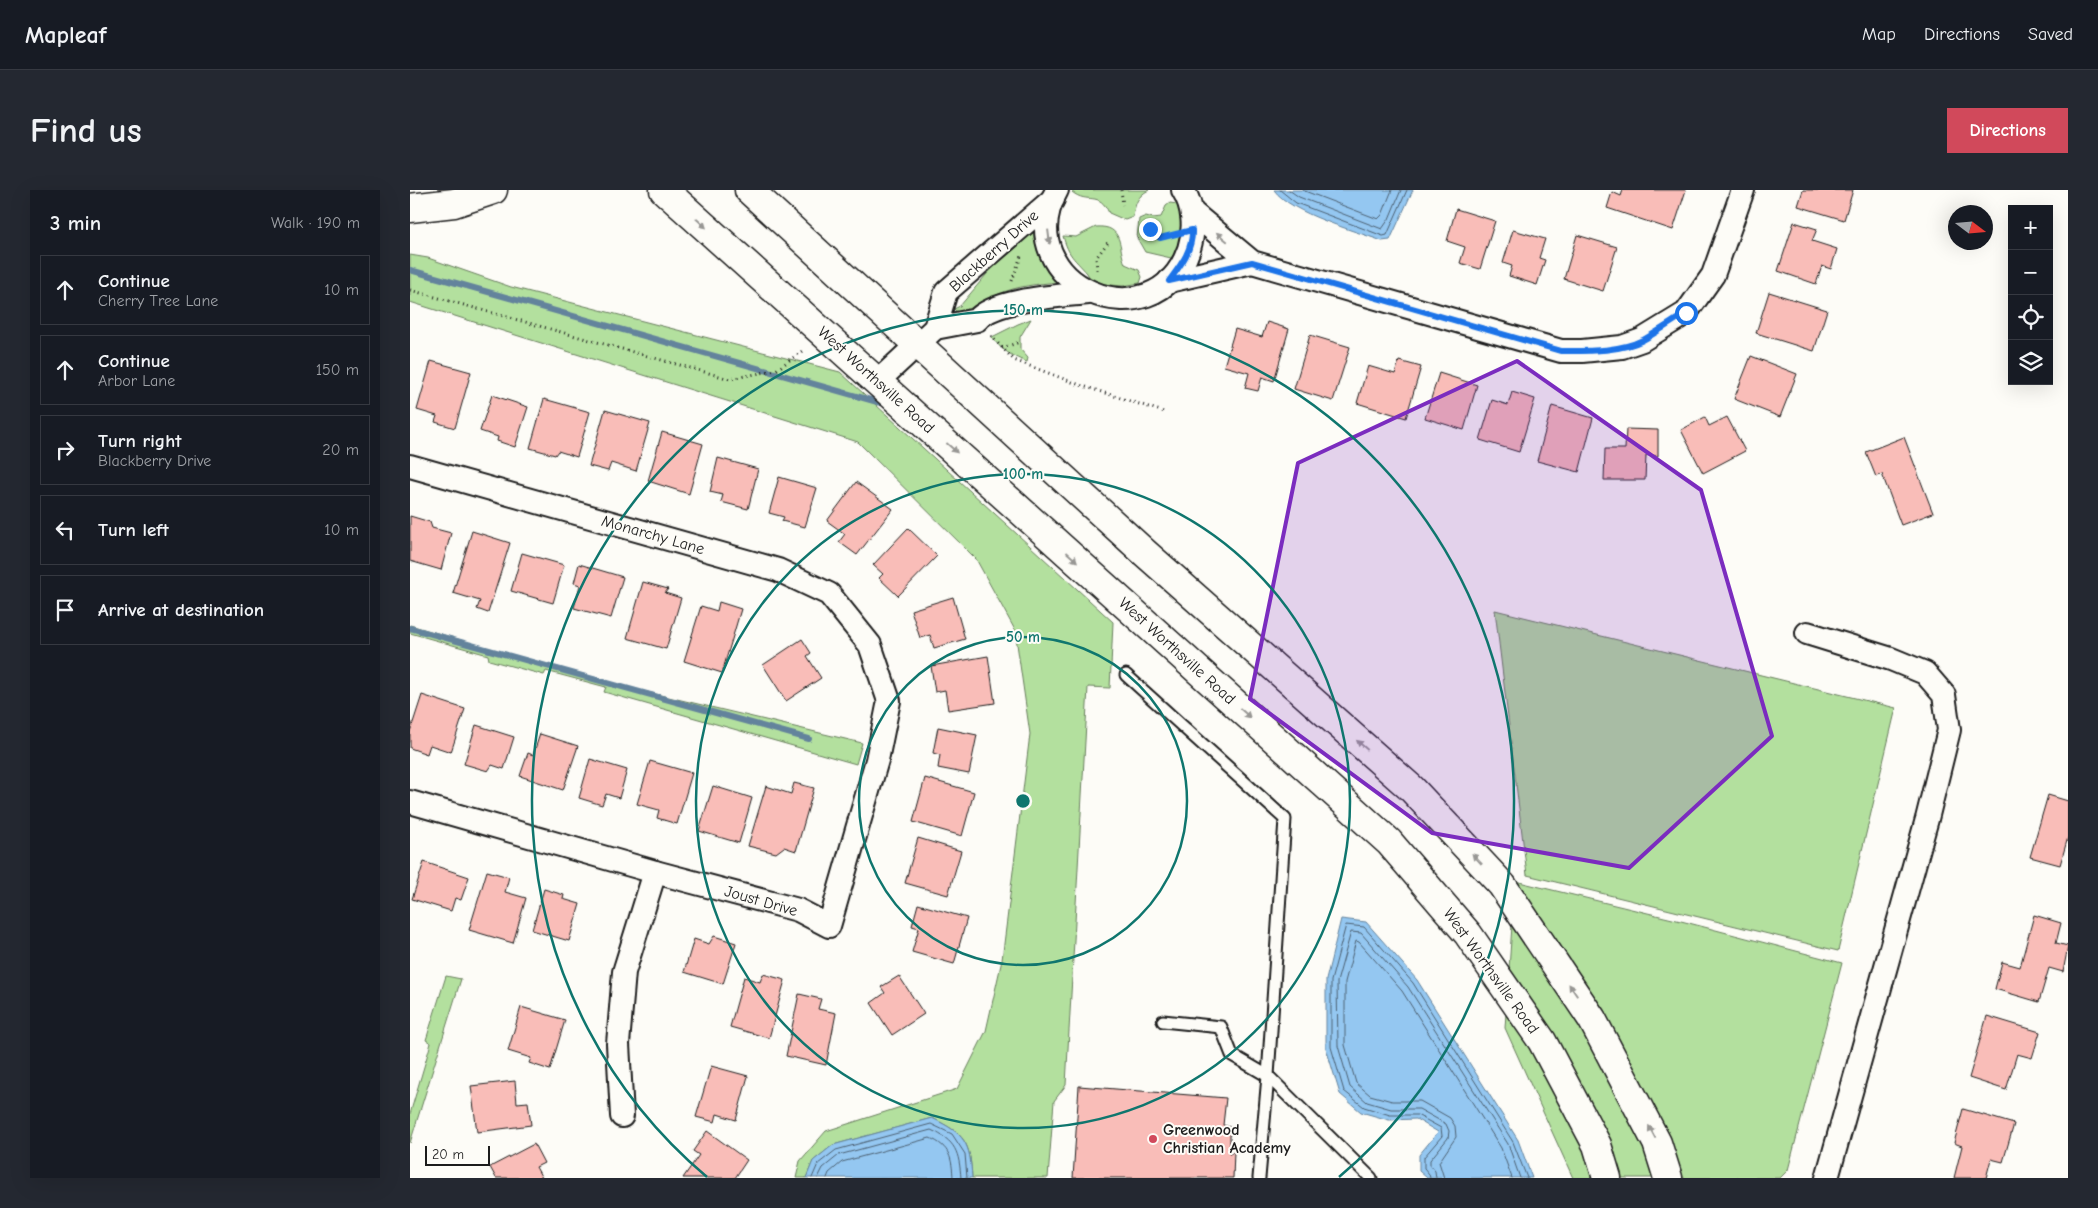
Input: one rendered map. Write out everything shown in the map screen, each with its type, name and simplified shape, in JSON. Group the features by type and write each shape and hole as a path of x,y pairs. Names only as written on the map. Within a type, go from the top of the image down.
{"main road":[{"path":"410,208 454,203 493,190"},
{"name":"West Worthsville Road","path":"664,190 1389,842 1468,934 1542,1041 1597,1144 1607,1178"},
{"path":"749,190 926,336 1152,559 1412,789 1502,885 1592,1019 1658,1143 1668,1178"}],"street":[{"path":"1183,190 1192,221 1252,262 1561,351 1622,347 1642,340 1686,313 1713,275 1743,190"},
{"name":"Blackberry Drive","path":"926,336 946,292 1055,194"},
{"name":"Blackberry Drive","path":"1055,194 1047,220 1048,242 1056,263 1070,280 1093,294 1109,299 1130,299 1151,293 1169,281 1184,261 1192,237 1192,221"},
{"path":"1169,281 1252,262"},
{"name":"Blackberry Drive","path":"926,336 977,320 981,315 1005,304 1093,294"},
{"path":"878,381 926,336"},
{"name":"Monarchy Lane","path":"410,466 778,570 829,594 870,645"},
{"path":"1807,633 1891,659 1925,673 1944,695 1949,730 1927,818 1827,1178"},
{"name":"Joust Drive","path":"410,802 655,872 798,910 830,926 877,760 889,701 870,645"},
{"path":"622,1116 618,1044 624,972 655,872"}],"lane":[{"path":"1126,675 1285,819 1268,1076 1259,1178"},
{"path":"1163,1021 1220,1026 1232,1055 1268,1076 1371,1178"}],"path":[{"path":"1121,190 1123,205"},
{"path":"1137,238 1150,229 1160,238 1192,221"},
{"path":"1093,294 1096,258 1109,240"},
{"path":"1011,283 1022,256"},
{"path":"410,290 730,378 776,370 809,346"},
{"path":"989,333 1014,360 1036,370 1164,412"},
{"path":"1002,348 1020,342"}],"highlighted area":[{"path":"1517,361 1701,490 1772,736 1629,868 1432,833 1250,699 1298,463"}],"green space":[{"path":"1075,190 1149,190 1137,201 1133,217 1125,220 1109,213 1101,202 1083,198 1072,192"},
{"path":"1170,203 1177,204 1181,218 1180,239 1175,252 1171,258 1145,252 1137,238 1139,219 1146,216 1153,218 1161,217 1166,206"},
{"path":"1035,225 1038,226 1047,264 1058,282 1006,291 959,314 954,309 960,306 991,269"},
{"path":"1096,227 1105,227 1116,233 1125,264 1139,270 1142,277 1140,283 1123,286 1111,285 1097,295 1087,273 1070,253 1063,236 1076,237"},
{"path":"410,255 428,258 511,287 840,372 1113,622 1110,688 1088,687 1066,1085 1054,1101 1048,1178 972,1178 970,1155 964,1140 952,1129 932,1118 833,1145 813,1161 806,1178 796,1178 800,1161 826,1131 957,1089 986,1031 1002,960 1030,734 1015,630 976,559 858,442 410,302"},
{"path":"1031,319 1020,337 1020,349 1028,358 1027,362 1008,352 992,337"},
{"path":"1495,610 1896,708 1838,951 1527,875"},
{"path":"410,625 597,680 862,743 856,764 604,692 606,687 546,671 544,675 489,660 488,655 410,633"},
{"path":"1515,881 1685,922 1842,963 1788,1170 1780,1178 1573,1178 1505,1028"},
{"path":"446,976 461,979 410,1143 410,1114 431,1043 426,1040"}],"water":[{"path":"1274,190 1413,190 1390,240 1382,241 1308,214 1294,207"},
{"path":"1341,919 1366,922 1417,980 1518,1140 1532,1178 1427,1178 1419,1171 1419,1155 1438,1132 1416,1119 1389,1120 1361,1112 1340,1094 1326,1048 1326,980"},
{"path":"932,1118 952,1129 964,1141 970,1156 972,1178 806,1178 813,1161 833,1145"}],"building":[{"path":"1623,190 1686,190 1673,230 1607,208 1612,192 1621,196"},
{"path":"1803,190 1853,190 1844,220 1798,206"},
{"path":"1456,209 1495,221 1480,269 1460,263 1465,247 1447,241"},
{"path":"1794,222 1817,229 1812,241 1837,249 1831,269 1822,266 1816,284 1778,271"},
{"path":"1513,230 1545,239 1539,258 1545,260 1537,285 1509,276 1512,266 1503,263"},
{"path":"1577,235 1617,247 1603,291 1564,279"},
{"path":"1769,292 1827,310 1814,351 1756,333"},
{"path":"1267,322 1289,329 1274,381 1262,377 1258,391 1245,388 1249,373 1224,366 1235,329 1262,337"},
{"path":"1310,335 1350,347 1333,401 1294,389"},
{"path":"1751,356 1797,374 1780,417 1734,399"},
{"path":"431,361 471,372 455,428 435,422 437,416 417,410"},
{"path":"1399,361 1421,367 1406,418 1357,403 1368,366 1395,374"},
{"path":"1439,373 1477,385 1464,430 1425,418"},
{"path":"1512,392 1535,399 1519,452 1480,440 1492,400 1508,405"},
{"path":"492,395 528,407 515,447 497,441 498,437 480,431"},
{"path":"544,399 590,412 577,457 558,451 555,455 530,448"},
{"path":"1552,406 1593,418 1579,472 1537,461"},
{"path":"605,410 650,423 636,471 611,463 608,471 589,466"},
{"path":"1705,417 1709,426 1727,417 1745,451 1703,473 1681,430"},
{"path":"1626,429 1658,430 1658,456 1646,455 1645,480 1604,480 1605,449 1625,449"},
{"path":"662,432 703,444 689,494 648,481"},
{"path":"1904,437 1933,513 1901,525 1882,474 1876,477 1866,452"},
{"path":"718,458 758,469 748,509 721,502 723,495 710,492"},
{"path":"779,477 817,488 805,527 782,521 784,517 769,513"},
{"path":"856,482 893,509 857,555 839,542 845,534 827,521"},
{"path":"410,516 430,522 432,528 451,533 441,570 410,561"},
{"path":"908,528 937,556 898,596 879,578 883,574 873,565"},
{"path":"472,531 510,543 488,613 477,609 480,601 453,593"},
{"path":"522,553 564,565 553,603 511,591"},
{"path":"579,564 623,577 611,618 574,608 580,585 574,583"},
{"path":"643,582 668,589 665,593 681,598 666,649 627,638"},
{"path":"953,597 965,639 934,648 930,635 920,638 911,610"},
{"path":"719,602 741,609 722,673 684,661 701,606 717,611"},
{"path":"802,639 811,653 807,656 821,678 786,701 763,665"},
{"path":"988,656 995,703 948,710 945,690 935,692 931,666"},
{"path":"422,695 465,709 451,752 430,745 427,754 410,748 410,732"},
{"path":"476,725 514,737 504,769 492,765 488,771 464,764"},
{"path":"938,727 977,735 969,774 938,768 940,755 933,753"},
{"path":"540,734 578,746 563,790 520,776 528,753 533,755"},
{"path":"590,759 627,770 619,798 606,794 602,805 579,798"},
{"path":"650,761 692,773 677,824 657,818 659,810 637,804"},
{"path":"925,778 974,792 962,836 913,822"},
{"path":"794,783 814,788 796,851 784,847 776,853 748,846 766,786 791,794"},
{"path":"713,786 752,798 739,843 699,831"},
{"path":"2048,795 2068,801 2068,837 2060,865 2030,857"},
{"path":"918,838 961,851 948,895 905,883"},
{"path":"424,862 469,877 461,900 455,898 451,911 412,899"},
{"path":"487,871 509,877 505,892 526,898 513,943 469,930"},
{"path":"544,889 564,895 563,899 580,904 569,941 532,930"},
{"path":"918,904 967,918 954,964 912,952 919,928 912,926"},
{"path":"2034,915 2061,923 2056,943 2068,946 2063,972 2049,968 2039,1002 1995,989 2002,962 2020,967"},
{"path":"714,936 736,943 723,984 684,972 694,939 709,944"},
{"path":"763,974 785,980 769,1038 730,1027 744,977 760,982"},
{"path":"899,976 924,1014 892,1035 871,1003 885,993 881,987"},
{"path":"799,994 821,999 818,1009 836,1013 826,1065 786,1056"},
{"path":"521,1007 565,1020 550,1070 529,1063 531,1058 508,1051"},
{"path":"1987,1016 2040,1032 2032,1058 2017,1054 2006,1090 1969,1078"},
{"path":"711,1066 748,1076 736,1120 717,1114 715,1122 696,1117"},
{"path":"515,1081 517,1103 528,1102 531,1125 477,1132 471,1086"},
{"name":"Greenwood Christian Academy","path":"1079,1086 1226,1098 1223,1125 1230,1127 1230,1154 1234,1151 1233,1178 1073,1178"},
{"path":"1963,1109 2014,1124 2003,1162 1991,1159 1986,1178 1954,1178 1962,1146 1954,1143"},
{"path":"707,1131 747,1160 735,1178 683,1178 699,1155 693,1151"},
{"path":"534,1144 544,1163 536,1167 542,1178 496,1178 490,1167"}],"waterway":[{"path":"410,270 881,403"},
{"path":"410,628 809,739"}],"place":[{"name":"Greenwood Christian Academy","path":"1153,1139"}],"route":[{"path":"1150,229 1160,238 1192,230 1192,237 1184,261 1169,281 1252,262 1561,351 1622,347 1642,340 1686,313"}]}
